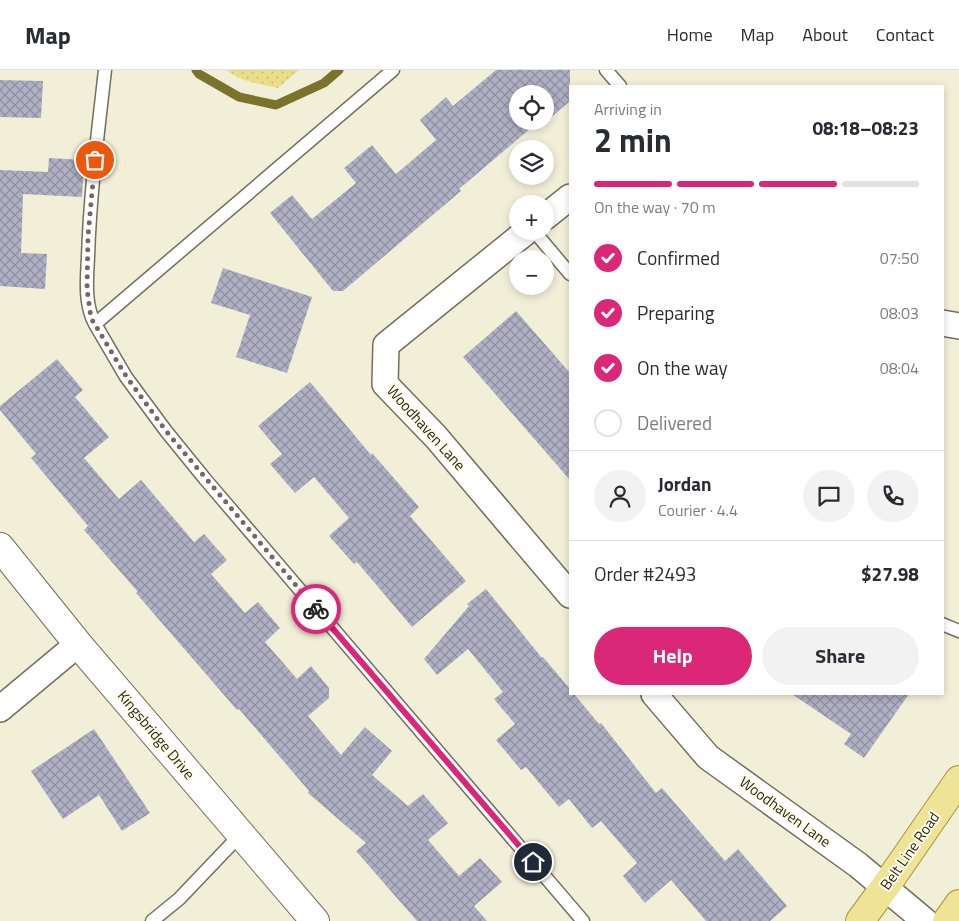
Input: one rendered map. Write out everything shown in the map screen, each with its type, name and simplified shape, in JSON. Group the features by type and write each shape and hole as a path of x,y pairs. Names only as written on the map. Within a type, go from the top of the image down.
{"main road":[{"name":"Belt Line Road","path":"860,921 959,780"},
{"path":"947,921 959,904"}],"street":[{"path":"554,210 569,198"},
{"name":"Woodhaven Lane","path":"516,240 386,345 385,384 436,436 569,593"},
{"path":"944,323 959,326"},
{"name":"Kingsbridge Drive","path":"0,547 78,644 315,921"},
{"path":"0,709 78,644"},
{"name":"Woodhaven Lane","path":"655,695 708,757 858,865 925,921"}],"lane":[{"path":"106,70 95,160 88,245 87,289 91,318 126,376 166,431 205,479 583,921"},
{"path":"95,324 394,70"},
{"path":"606,70 619,85"},
{"path":"542,240 569,273"},
{"path":"944,625 959,631"},
{"path":"152,921 179,899 241,834"}],"shaded area":[{"path":"227,70 299,70 278,88 244,80"}],"building":[{"path":"496,70 570,70 569,102 554,115 554,85 509,85 509,130 529,130 517,140 509,140 509,147 459,189 461,191 343,291 333,291 270,213 292,195 312,219 356,183 344,168 372,145 396,174 436,140 420,120 446,97 453,106"},
{"path":"0,80 43,81 41,118 0,117"},
{"path":"49,158 84,160 82,197 23,194 21,253 47,254 45,289 0,286 0,170 48,172"},
{"path":"223,268 312,297 287,373 236,357 250,315 211,303"},
{"path":"516,311 569,372 569,479 463,357"},
{"path":"57,359 83,390 75,397 109,437 84,458 119,499 141,480 194,542 204,534 227,560 211,574 245,613 258,602 280,628 265,642 297,679 311,666 329,688 329,698 308,716 341,755 365,727 392,751 372,775 408,806 423,794 448,823 428,840 459,876 480,858 502,882 474,906 487,921 417,921 356,851 366,843 308,793 309,791 136,593 138,592 84,530 88,526 31,458 36,454 0,410 0,406"},
{"path":"310,382 371,455 372,453 419,507 410,516 466,581 412,627 357,562 354,564 329,536 349,518 314,477 295,493 270,464 282,454 258,426"},
{"path":"486,589 569,688 569,695 575,695 599,724 601,723 656,793 662,788 725,861 738,849 787,906 770,921 706,921 671,880 645,903 623,876 637,863 601,821 592,828 569,799 559,807 526,767 521,770 496,740 515,724 494,699 503,692 468,649 437,675 424,659 469,606 467,604"},
{"path":"793,695 908,695 864,758 844,744 851,734"},
{"path":"94,729 150,813 122,831 99,795 63,819 31,771"}],"waterway":[{"path":"196,70 199,74 239,97 276,105 324,83 339,70"}],"way so far":[{"path":"95,160 88,236 87,289 91,318 126,376 166,431 316,609"}],"route":[{"path":"316,609 533,862"}]}
